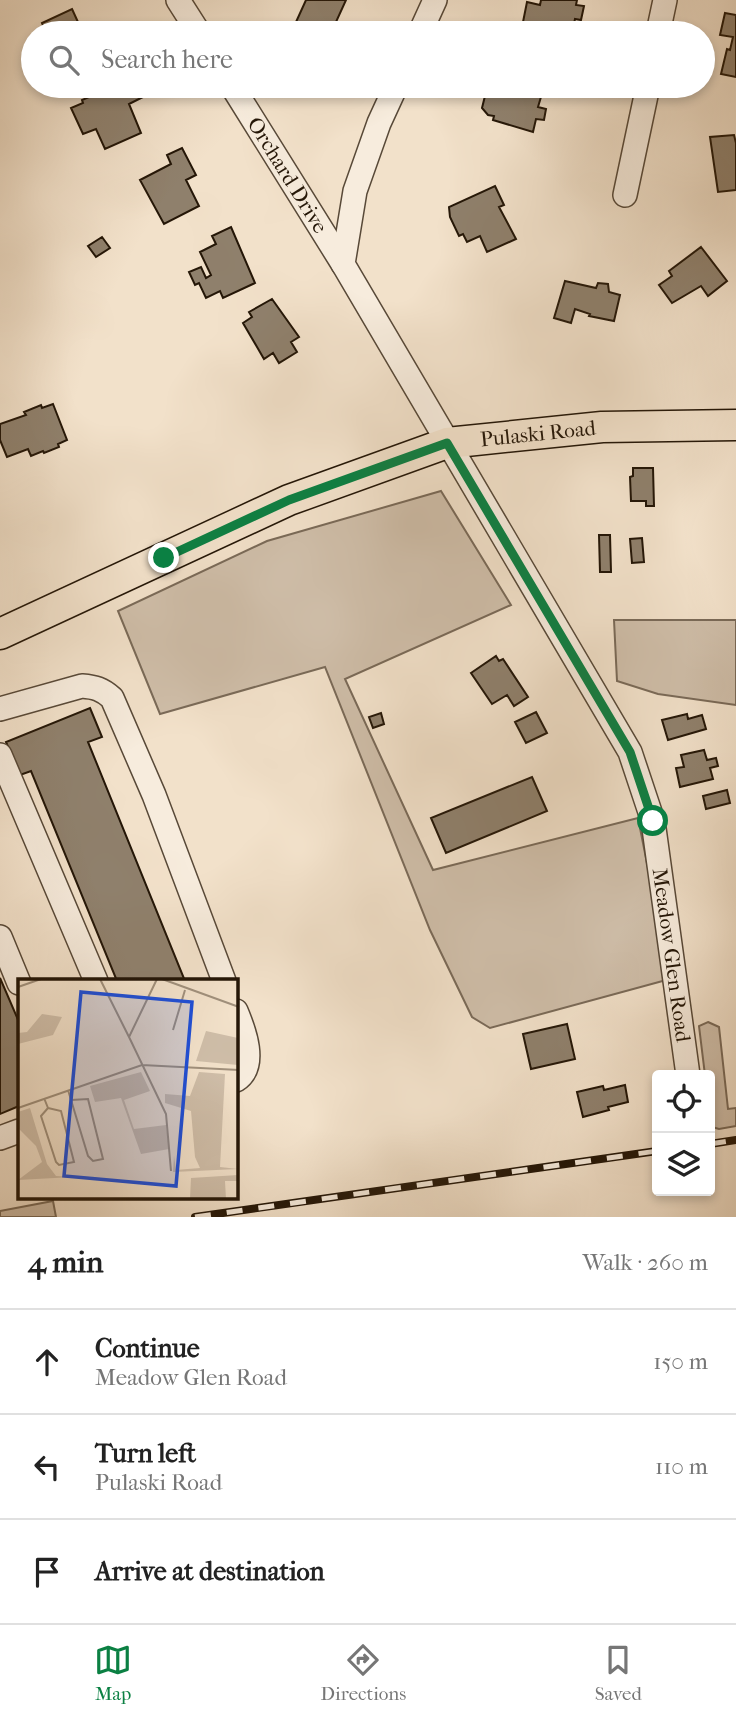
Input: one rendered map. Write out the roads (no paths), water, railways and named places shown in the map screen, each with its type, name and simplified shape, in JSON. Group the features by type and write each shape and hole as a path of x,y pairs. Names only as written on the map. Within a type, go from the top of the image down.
{"main road":[{"name":"Pulaski Road","path":"0,634 289,500 447,443 602,427 736,425"}],"street":[{"path":"178,0 191,21"},
{"path":"425,21 435,0"},
{"path":"661,21 665,0"},
{"name":"Orchard Drive","path":"239,98 343,264"},
{"path":"343,264 355,191 390,98"},
{"path":"625,195 645,98"},
{"name":"Meadow Glen Road","path":"343,264 630,752 653,821 687,1070"},
{"path":"0,709 82,686 104,690 112,698 154,795 223,979"},
{"path":"0,755 95,979"},
{"path":"0,937 18,981"},
{"path":"238,1016 248,1050 246,1066 238,1079"},
{"path":"0,1139 18,1131"}],"railway":[{"path":"715,1143 736,1140"},
{"path":"195,1217 652,1152"}]}
